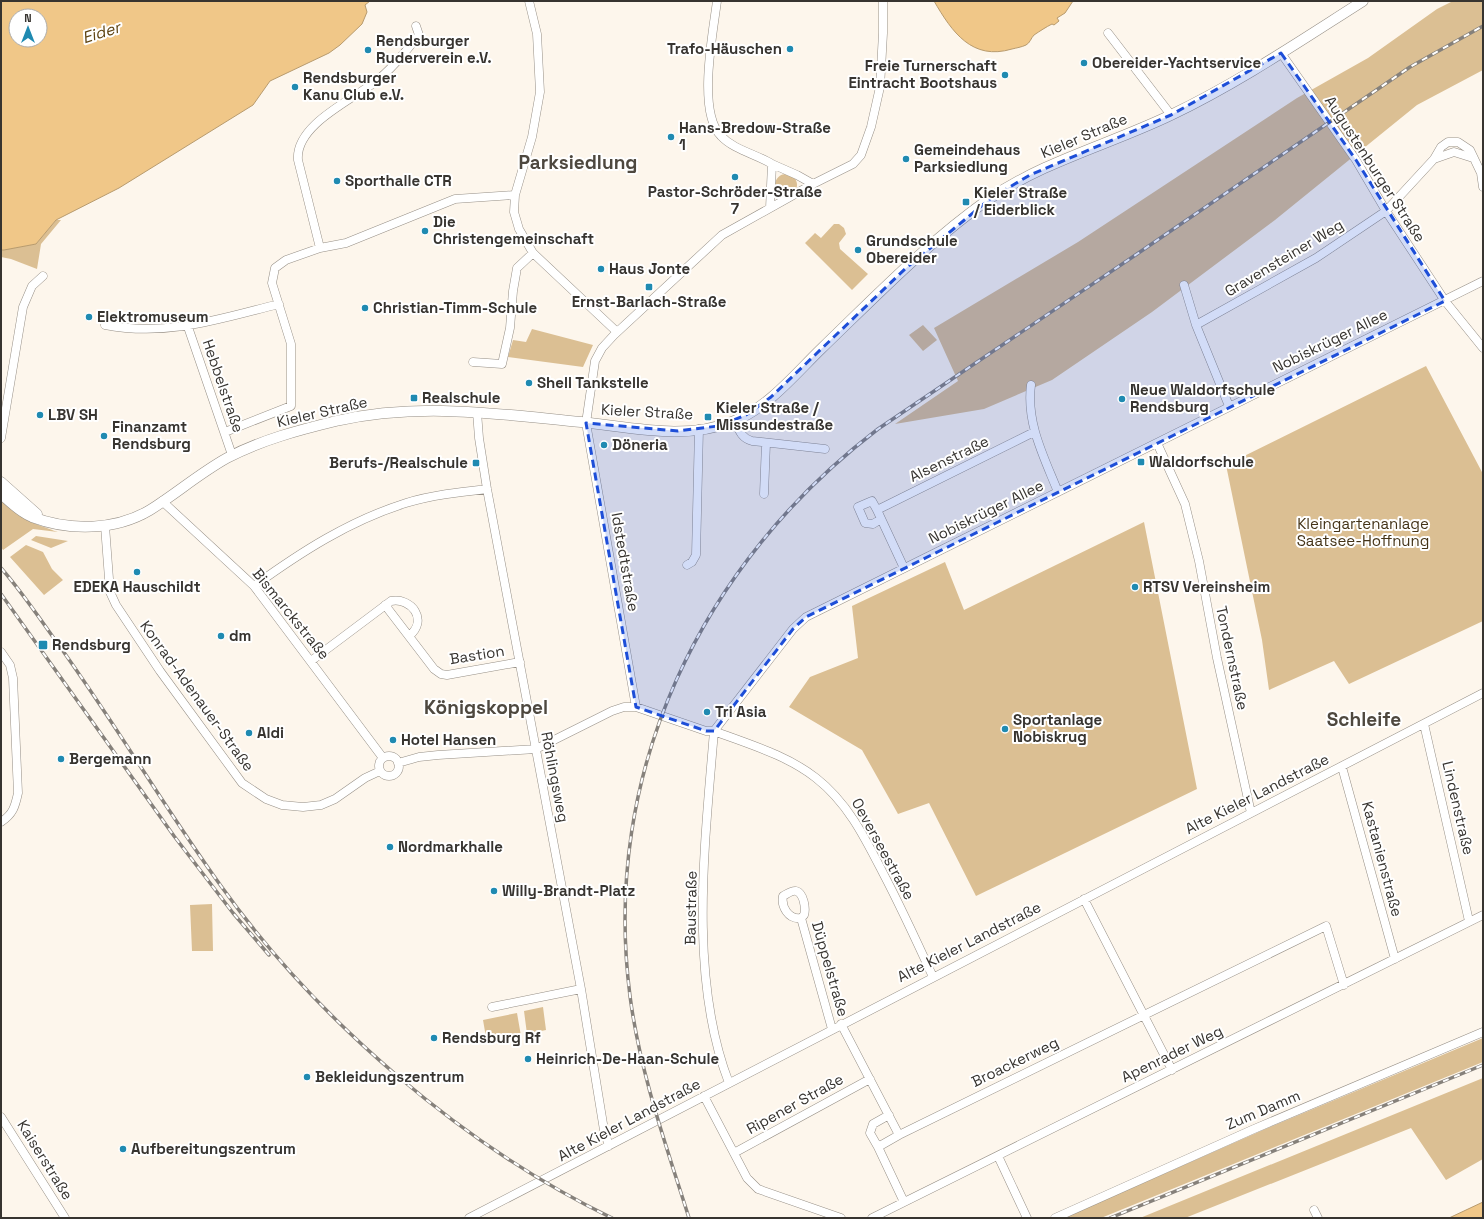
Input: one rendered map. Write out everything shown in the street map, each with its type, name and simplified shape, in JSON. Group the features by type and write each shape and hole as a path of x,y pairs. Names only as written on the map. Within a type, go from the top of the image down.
{"main road":[{"name":"Kieler Straße","path":"1,494 21,511 32,517 81,528 105,526 132,518 150,510 201,473 232,455 267,440 351,418 433,410 477,412 648,430 678,431 699,430 735,421 771,397 905,269 963,219 991,198 1030,176 1171,115 1224,87 1363,1"},
{"name":"Kieler Straße","path":"1,482 19,500 46,520"}],"street":[{"path":"529,1 537,34 540,92 532,137 515,195 514,212 519,229 533,253 617,332"},
{"path":"717,1 708,94 709,114 715,128 724,139 813,184"},
{"name":"Idstedtstraße","path":"636,707 636,697 586,423 595,361 602,348 617,332 722,235 813,184 853,164 864,149 880,87 883,1"},
{"path":"320,248 298,160 298,148 315,124 323,117 375,82 396,64 419,35 416,26"},
{"path":"1108,33 1171,115"},
{"name":"Augustenburger Straße","path":"1281,53 1356,160 1386,211 1445,301 1483,348"},
{"name":"Gravensteiner Weg","path":"1196,325 1316,258 1386,211 1434,159 1454,152 1473,158 1481,172 1483,187"},
{"path":"770,208 772,164"},
{"path":"224,432 291,406 291,344 272,283 275,268 286,260 320,248 346,243 455,199 515,195"},
{"path":"474,362 502,364 510,328 512,291 517,268 533,253"},
{"path":"1,438 11,387 23,308 32,286 43,276"},
{"name":"Nobiskrüger Allee","path":"714,731 793,629 806,617 1483,281"},
{"path":"1184,285 1196,325 1229,406"},
{"path":"105,325 125,329 148,330 188,327 279,304"},
{"name":"Hebbelstraße","path":"188,327 232,455"},
{"path":"1032,385 1029,401 1034,432 1058,492"},
{"name":"Röhlingsweg","path":"477,412 479,438 487,489 581,990 604,1130 609,1146"},
{"path":"735,421 740,433 745,439 766,443 825,449"},
{"path":"687,565 692,562 696,555 699,430"},
{"name":"Alsenstraße","path":"877,510 1034,432"},
{"path":"764,494 766,443"},
{"name":"Tondernstraße","path":"1157,443 1185,504 1199,562 1217,658 1251,813"},
{"path":"254,586 296,556 332,535 374,515 406,503 487,489"},
{"name":"Bismarckstraße","path":"162,501 254,586 383,758"},
{"path":"881,519 873,524 864,523 858,507 872,501 877,510 904,568"},
{"name":"Konrad-Adenauer-Straße","path":"105,526 110,592 116,605 165,678 242,783 253,792 271,801 282,805 303,807 321,805 335,799 365,778 380,771"},
{"path":"311,661 391,601 397,600 404,602 414,610 418,616 419,624 416,630 409,636"},
{"name":"Bastion","path":"385,605 434,669 441,674 448,675 520,662"},
{"path":"1,652 10,665 13,678 18,793 15,809 10,816 1,822"},
{"name":"Alte Kieler Landstraße","path":"469,1218 841,1024 1483,693"},
{"path":"398,763 419,757 438,755 536,749 612,711 624,707 636,707 706,731 714,731"},
{"name":"Lindenstraße","path":"1424,724 1469,921"},
{"name":"Oeverseestraße","path":"714,731 793,763 815,777 839,799 854,819 873,852 933,977"},
{"name":"Baustraße","path":"714,731 702,922 710,1006 721,1061 729,1083"},
{"path":"393,757 398,763 397,772 392,776 384,775 380,771 380,763 383,758 393,757"},
{"name":"Kastanienstraße","path":"1342,767 1395,959"},
{"path":"1084,899 1172,1070"},
{"name":"Apenrader Weg","path":"872,1218 1483,915"},
{"name":"Düppelstraße","path":"800,918 832,1029"},
{"name":"Broackerweg","path":"878,1146 1326,926 1344,984"},
{"path":"492,1007 581,990"},
{"path":"841,1024 900,1135"},
{"name":"Zum Damm","path":"1056,1218 1254,1129 1483,1032"},
{"name":"Ripener Straße","path":"734,1153 870,1079"},
{"path":"704,1096 746,1178 758,1189 841,1218"},
{"path":"889,1115 873,1124 870,1133 878,1146 904,1202"},
{"name":"Kaiserstraße","path":"1,1117 64,1218"},
{"path":"998,1156 1027,1218"},
{"path":"1314,1210 1318,1218"}],"highlighted area":[{"path":"1281,53 1356,160 1445,301 806,617 793,629 714,731 706,731 636,707 586,423 678,431 718,426 746,415 771,397 905,269 991,198 1030,175 1171,115"}],"green space":[{"path":"1453,1 1483,1 1483,70 1417,105 1275,220 1152,312 1052,380 984,409 895,424 958,381 934,328 1078,242 1297,98 1368,58 1437,9"},
{"path":"786,174 790,175 796,181 796,189 790,195 786,196 782,195 776,189 775,185 776,181 782,175"},
{"path":"56,220 61,220 41,244 37,269 11,259 1,257 1,250 36,244"},
{"path":"834,224 839,224 844,228 846,234 839,243 840,249 868,274 852,290 805,243 815,233 821,238"},
{"path":"923,325 937,340 923,351 909,335"},
{"path":"532,329 593,345 583,367 508,357 513,340 526,342"},
{"name":"Kleingartenanlage Saatsee-Hoffnung","path":"1426,366 1483,474 1483,621 1349,684 1334,661 1269,690 1262,640 1226,465"},
{"path":"1,499 27,520 58,532 33,529 3,550 1,547"},
{"name":"Sportanlage Nobiskrug","path":"1144,522 1197,789 976,896 929,803 898,814 862,750 789,707 810,677 858,658 852,606 945,562 964,610"},
{"path":"36,536 68,541 51,548 31,540"},
{"path":"26,545 43,552 52,569 63,580 44,595 10,557"},
{"path":"212,904 213,951 192,951 190,905"},
{"path":"543,1007 546,1030 527,1034 524,1011"},
{"path":"517,1013 521,1036 487,1043 483,1020"},
{"path":"1483,1038 1483,1062 1101,1218 1064,1218 1263,1130"},
{"path":"1483,1078 1483,1159 1446,1180 1411,1128 1185,1218 1140,1218"}],"water":[{"name":"Eider","path":"1,1 370,1 365,5 367,12 362,24 340,45 329,53 270,81 253,105 119,188 56,220 36,244 1,250"},
{"path":"934,1 1073,1 1065,13 1057,18 1059,21 1034,35 1027,44 998,52 985,51 974,47 965,41 948,23"},
{"path":"1483,1202 1483,1218 1449,1218"}],"railway":[{"path":"689,1218 647,1081 634,1025 630,996 625,913 632,832 649,754 677,679 714,609 760,543 815,483 878,429 1410,67 1483,26"},
{"path":"1,568 31,606 100,704 221,886 259,936 302,984 348,1031 397,1075 448,1117 502,1155 556,1189 612,1218"},
{"path":"1,594 174,836 233,913 269,955"},
{"path":"1110,1218 1483,1065"}],"place":[{"name":"Trafo-Häuschen","path":"790,49"},
{"name":"Rendsburger Ruderverein e.V.","path":"368,50"},
{"name":"Obereider-Yachtservice","path":"1084,63"},
{"name":"Freie Turnerschaft Eintracht Bootshaus","path":"1005,75"},
{"name":"Rendsburger Kanu Club e.V.","path":"295,87"},
{"name":"Hans-Bredow-Straße 1","path":"671,137"},
{"name":"Gemeindehaus Parksiedlung","path":"906,159"},
{"name":"Pastor-Schröder-Straße 7","path":"735,177"},
{"name":"Sporthalle CTR","path":"337,181"},
{"name":"Kieler Straße / Eiderblick","path":"966,202"},
{"name":"Die Christengemeinschaft","path":"425,231"},
{"name":"Grundschule Obereider","path":"858,250"},
{"name":"Haus Jonte","path":"601,269"},
{"name":"Ernst-Barlach-Straße","path":"649,287"},
{"name":"Christian-Timm-Schule","path":"365,308"},
{"name":"Elektromuseum","path":"89,317"},
{"name":"Shell Tankstelle","path":"529,383"},
{"name":"Realschule","path":"414,398"},
{"name":"Neue Waldorfschule Rendsburg","path":"1122,399"},
{"name":"LBV SH","path":"40,415"},
{"name":"Kieler Straße / Missundestraße","path":"708,417"},
{"name":"Finanzamt Rendsburg","path":"104,436"},
{"name":"Döneria","path":"604,445"},
{"name":"Waldorfschule","path":"1141,462"},
{"name":"Berufs-/Realschule","path":"476,463"},
{"name":"EDEKA Hauschildt","path":"137,572"},
{"name":"RTSV Vereinsheim","path":"1135,587"},
{"name":"dm","path":"221,636"},
{"name":"Rendsburg","path":"43,645"},
{"name":"Tri Asia","path":"707,712"},
{"name":"Sportanlage Nobiskrug","path":"1005,729"},
{"name":"Aldi","path":"249,733"},
{"name":"Hotel Hansen","path":"393,740"},
{"name":"Bergemann","path":"61,759"},
{"name":"Nordmarkhalle","path":"390,847"},
{"name":"Willy-Brandt-Platz","path":"494,891"},
{"name":"Rendsburg Rf","path":"434,1038"},
{"name":"Heinrich-De-Haan-Schule","path":"528,1059"},
{"name":"Bekleidungszentrum","path":"307,1077"},
{"name":"Aufbereitungszentrum","path":"123,1149"}],"district":[{"name":"Parksiedlung","path":"578,162"},
{"name":"Königskoppel","path":"486,707"},
{"name":"Schleife","path":"1364,719"}]}
